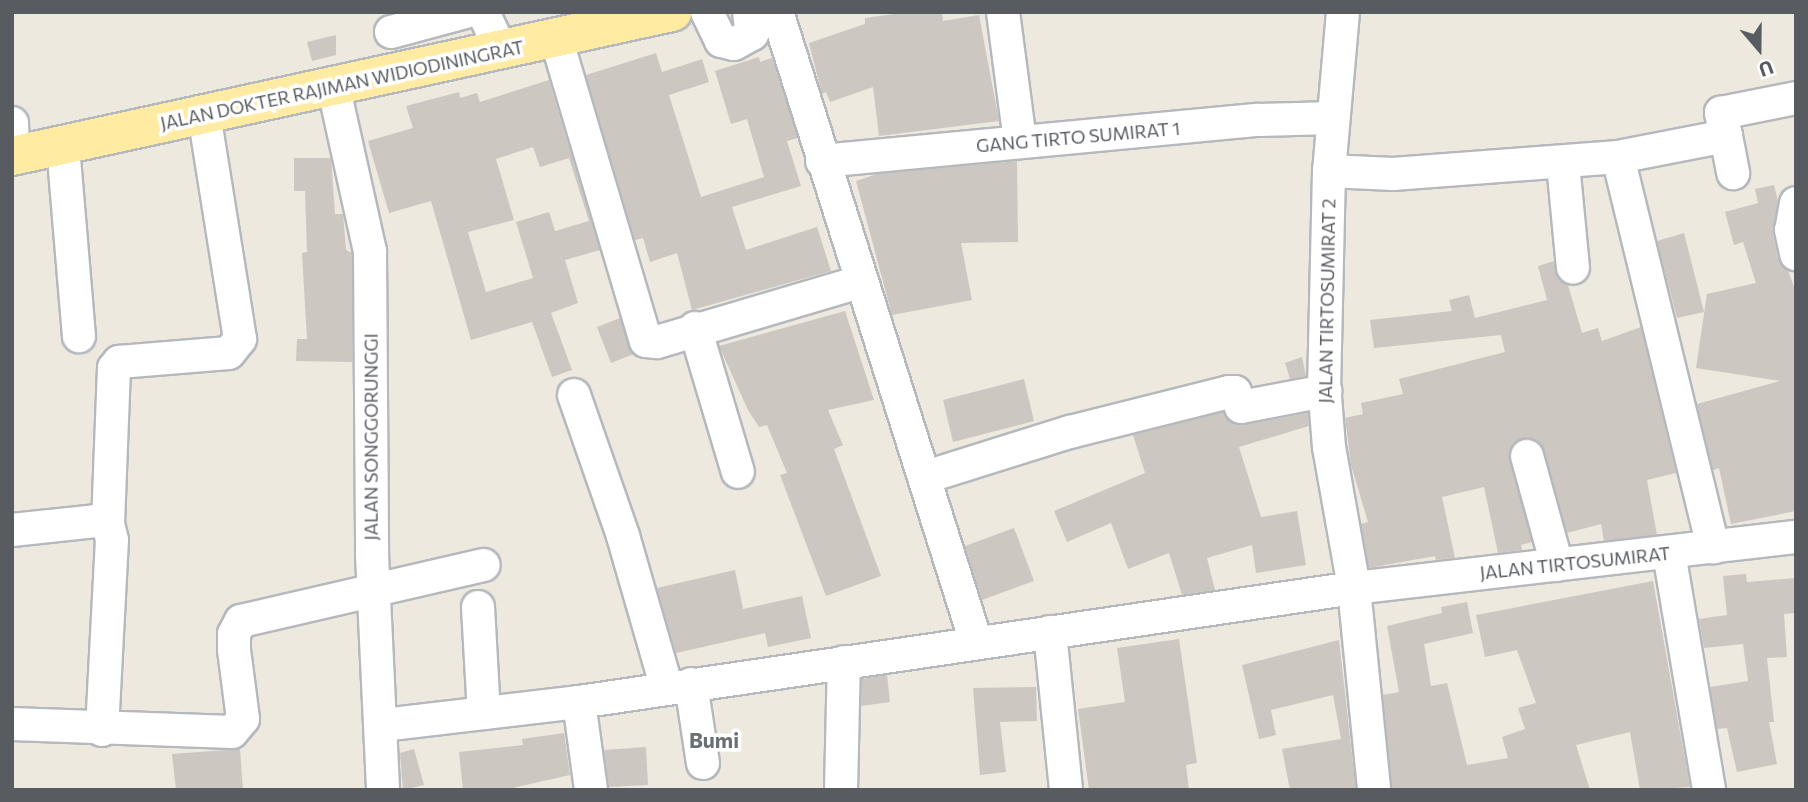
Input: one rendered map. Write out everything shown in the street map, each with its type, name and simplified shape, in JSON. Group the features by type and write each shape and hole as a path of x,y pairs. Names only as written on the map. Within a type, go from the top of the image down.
{"main road":[{"name":"JALAN DOKTER RAJIMAN WIDIODININGRAT","path":"13,156 334,89 672,12"}],"street":[{"path":"396,75 390,22 465,12"},
{"path":"483,12 502,52"},
{"path":"707,12 722,41 734,44 752,34 749,12"},
{"path":"776,12 859,282 926,477 976,642"},
{"path":"1003,12 1020,142"},
{"name":"JALAN TIRTOSUMIRAT 2","path":"1343,12 1329,171 1325,391 1329,447 1354,588 1374,790"},
{"path":"556,38 646,341 657,342 695,328 859,282"},
{"name":"JALAN SONGGORUNGGI","path":"334,89 370,251 374,589 383,725 383,790"},
{"path":"1733,173 1721,113 1796,98"},
{"path":"102,730 112,540 108,524 115,365 229,353 240,339 204,115"},
{"name":"GANG TIRTO SUMIRAT 1","path":"822,161 1258,120 1333,118"},
{"path":"12,123 13,156"},
{"path":"1329,171 1393,174 1563,164 1618,157 1726,136"},
{"path":"63,146 79,336"},
{"path":"1618,157 1713,548"},
{"path":"1563,164 1573,268"},
{"path":"1796,204 1791,230 1796,254"},
{"path":"695,328 738,472"},
{"path":"926,477 1070,432 1228,392 1235,393 1241,407 1325,391"},
{"path":"574,395 679,686 703,763"},
{"path":"1527,456 1557,565"},
{"path":"12,530 96,521 108,524"},
{"name":"JALAN TIRTOSUMIRAT","path":"383,725 579,702 1354,588 1796,537"},
{"path":"1670,552 1709,790"},
{"path":"12,724 102,730 232,732 243,719 234,650 241,621 484,565"},
{"path":"478,607 484,713"},
{"path":"1050,632 1066,790"},
{"path":"841,790 845,662"},
{"path":"579,702 591,790"}],"building":[{"path":"908,12 942,12 943,21 979,15 999,121 879,136 873,87 830,102 826,92 822,94 809,43 865,24 865,18"},
{"path":"336,35 336,55 312,61 307,42"},
{"path":"656,53 662,72 702,59 709,82 669,95 701,197 764,177 747,119 731,124 715,71 759,57 760,62 772,58 798,138 787,141 801,186 732,207 746,250 817,227 831,271 692,310 677,253 650,262 643,238 635,240 586,75"},
{"path":"549,80 600,250 565,260 578,303 551,313 572,370 552,377 532,322 471,340 431,201 389,213 368,141 413,128 406,106 459,92 460,98 477,93 480,102","holes":["533,147 540,167 569,158 589,221 555,231 549,212 516,222 533,278 486,292 468,232 514,220 496,159"]},
{"path":"294,158 331,158 335,214 343,214 346,250 352,253 352,362 296,361 297,339 307,339 302,253 307,252 305,191 294,191"},
{"path":"1017,161 1018,242 961,243 972,300 892,315 856,181 877,174"},
{"path":"1774,185 1778,201 1773,234 1778,258 1788,270 1796,293 1796,511 1731,524 1719,468 1713,470 1697,404 1780,381 1696,368 1707,294 1756,283 1743,242 1734,245 1725,212 1758,203 1755,189"},
{"path":"1684,233 1704,312 1677,318 1657,241"},
{"path":"1554,261 1558,278 1568,285 1582,333 1598,328 1602,341 1641,327 1676,473 1647,480 1657,535 1604,541 1601,524 1567,533 1544,450 1539,443 1523,438 1509,452 1532,542 1521,545 1522,550 1498,553 1484,487 1442,497 1455,558 1436,560 1435,556 1369,568 1361,524 1368,522 1351,465 1345,418 1363,414 1361,403 1403,394 1399,379 1505,352 1501,335 1374,348 1370,320 1452,311 1449,300 1469,295 1475,318 1547,300 1538,266"},
{"path":"845,311 874,400 828,410 843,445 834,449 881,576 826,596 780,475 787,473 767,425 759,427 748,410 719,346"},
{"path":"620,318 634,354 611,363 597,327"},
{"path":"1302,357 1306,376 1290,379 1285,363"},
{"path":"1024,379 1034,421 953,442 943,400"},
{"path":"1223,412 1229,421 1244,425 1308,413 1309,426 1239,447 1261,517 1297,511 1306,565 1256,573 1252,545 1207,558 1215,590 1182,595 1169,553 1128,569 1111,523 1067,542 1054,511 1145,473 1133,435"},
{"path":"1014,528 1034,581 982,600 965,546"},
{"path":"735,570 743,609 802,596 811,638 768,647 765,633 676,653 657,588"},
{"path":"1746,574 1747,582 1796,578 1796,613 1784,614 1787,657 1767,658 1774,722 1769,722 1777,764 1737,772 1727,728 1717,729 1710,687 1748,681 1743,644 1704,648 1699,619 1727,615 1723,576"},
{"path":"1653,581 1690,787 1640,790 1630,732 1576,745 1590,790 1392,790 1383,695 1399,692 1387,626 1442,613 1441,607 1467,602 1473,633 1424,644 1431,686 1447,683 1467,765 1508,758 1502,737 1525,729 1518,708 1536,703 1517,650 1485,657 1476,615"},
{"path":"1179,639 1197,763 1186,765 1189,790 1089,790 1078,709 1125,702 1117,648"},
{"path":"1339,640 1356,790 1290,790 1282,749 1341,739 1333,695 1271,710 1276,735 1259,739 1242,665"},
{"path":"887,675 890,702 861,706 862,679"},
{"path":"1036,687 1037,721 1000,722 1006,772 980,775 973,688"},
{"path":"564,733 570,775 508,789 463,790 459,752 523,745 522,739"},
{"path":"646,747 648,785 609,787 604,750"},
{"path":"240,749 243,790 176,790 172,754"},
{"path":"414,749 424,785 403,790 400,753"}],"district":[{"name":"Bumi","path":"714,740"}]}
